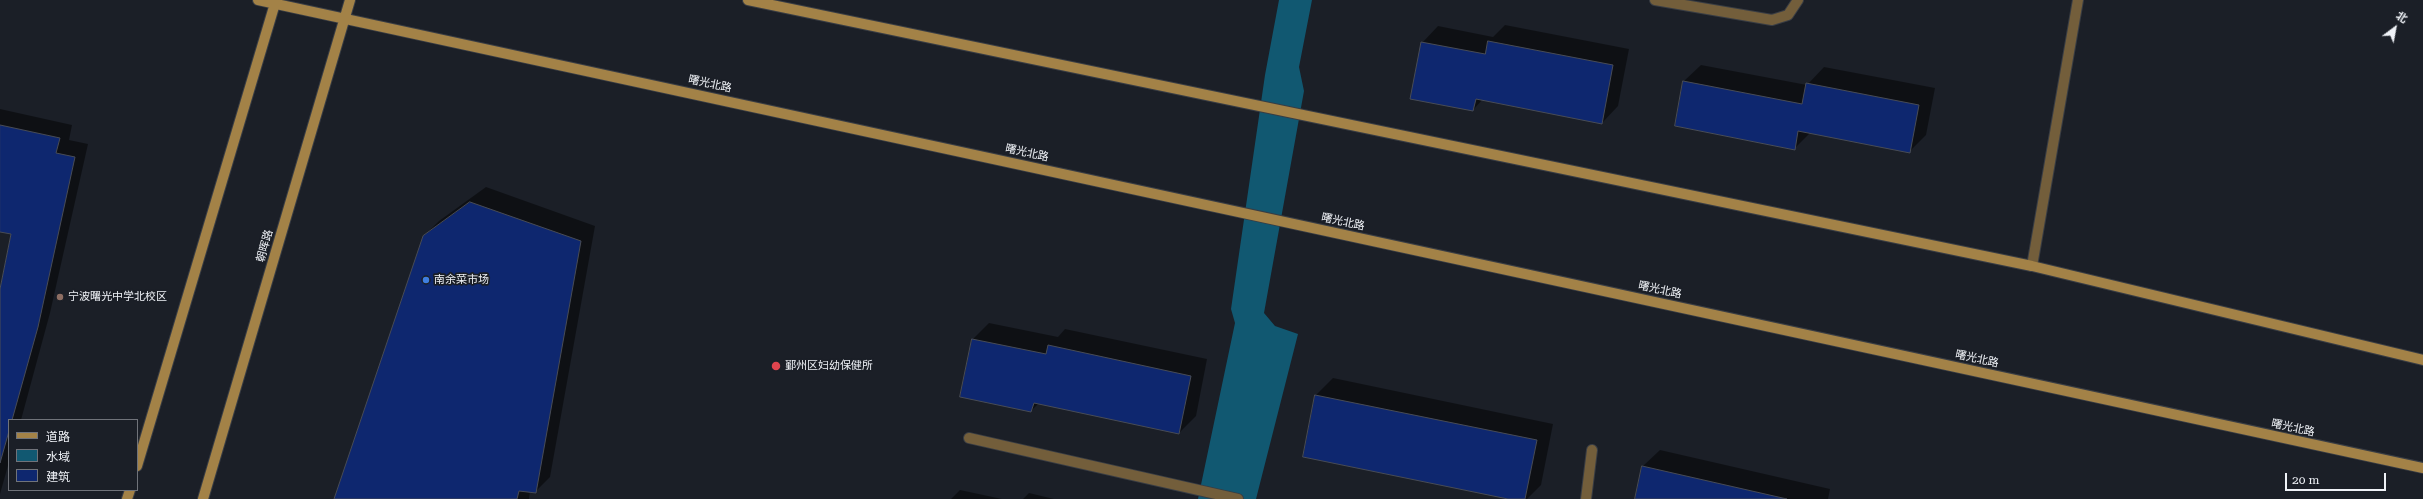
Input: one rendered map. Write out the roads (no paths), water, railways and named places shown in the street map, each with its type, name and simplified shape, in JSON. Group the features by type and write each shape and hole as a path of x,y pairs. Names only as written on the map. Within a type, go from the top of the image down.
{"main road":[{"name":"曙光北路","path":"258,0 276,2 2423,468"},
{"name":"朝晖路","path":"203,499 350,0"},
{"path":"748,0 2032,266 2423,360"},
{"path":"138,463 276,2"}],"street":[{"path":"1655,0 1772,20 1788,15 1798,0"},
{"path":"2032,266 2078,0"},
{"path":"969,438 1238,499"},
{"path":"1586,499 1592,450"}],"water":[{"path":"1279,0 1312,0 1299,67 1304,91 1264,313 1275,326 1298,334 1256,499 1198,499 1235,323 1231,309 1265,75"}],"place":[{"name":"南余菜市场","path":"426,280"},
{"name":"宁波曙光中学北校区","path":"60,297"},
{"name":"鄞州区妇幼保健所","path":"776,366"}]}
